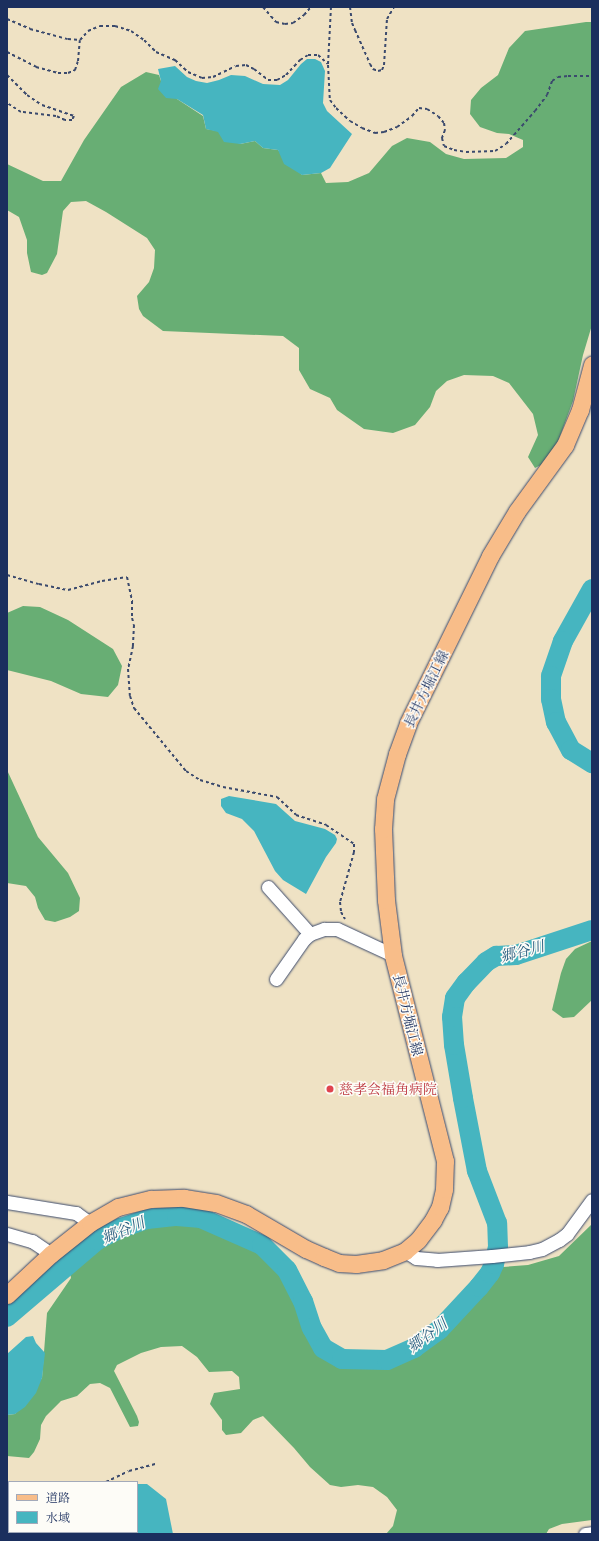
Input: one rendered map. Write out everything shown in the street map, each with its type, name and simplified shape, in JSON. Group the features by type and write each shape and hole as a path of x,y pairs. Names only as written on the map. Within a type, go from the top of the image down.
{"main road":[{"name":"長井方堀江線","path":"7,1295 51,1254 90,1223 118,1207 151,1198 184,1198 216,1203 246,1214 306,1249 339,1262 356,1264 383,1260 405,1251 427,1230 440,1206 444,1189 445,1160 393,955 386,900 383,829 385,799 397,754 408,723 490,556 517,511 564,445 580,410 592,365"}],"street":[{"path":"268,887 310,934"},
{"path":"276,979 304,939 310,934 324,929 337,929 393,955"},
{"path":"405,1251 416,1258 428,1260 492,1256 542,1249 559,1240 575,1224 592,1200"},
{"path":"7,1202 76,1213 90,1223"},
{"path":"7,1234 32,1241 51,1254"},
{"path":"585,1534 592,1533"}],"path":[{"path":"263,7 276,22 285,24 293,23 304,15 311,7"},
{"path":"331,7 328,65 330,100 350,121 375,133 384,132 397,127 412,116 419,108 427,109 438,116 444,123 445,130 442,138 444,146 454,150 466,152 495,151 506,144 547,95 552,81 558,77 592,76"},
{"path":"350,7 352,23 355,30 370,64 373,69 378,71 382,70 384,65 387,19 394,7"},
{"path":"7,19 30,29 68,39 80,40"},
{"path":"7,52 36,67 58,73 68,73 75,70 78,61 80,40 88,31 100,26 115,26 131,31 156,52 175,60 188,72 202,78 213,77 236,66 246,65 254,68 268,80 277,80 286,75 300,60 308,55 318,55 328,65"},
{"path":"7,75 27,95 42,105 74,116 72,120 65,120 56,116 21,112 7,103"},
{"path":"7,575 68,590 127,576 132,601 132,618 134,625 133,646 128,669 128,682 134,708 186,771 200,780 211,784 277,797 296,815 326,825 354,844 354,852 340,902 341,912 347,922"},
{"path":"108,1481 129,1471 156,1464"}],"green space":[{"path":"592,22 592,325 583,355 573,401 559,439 545,463 535,468 528,457 538,435 533,414 509,383 493,376 464,375 447,381 436,391 430,407 415,425 393,433 364,429 337,410 330,398 310,389 299,370 299,348 283,336 163,331 143,316 139,309 137,296 149,282 154,268 155,250 147,238 106,212 86,201 71,202 63,211 57,254 47,273 42,275 31,272 27,253 27,240 19,217 7,210 7,164 43,181 61,181 84,140 121,87 146,72 159,75 161,81 177,99 203,116 206,129 218,131 240,144 255,141 263,148 278,150 302,175 321,173 326,183 348,182 369,173 392,146 407,138 430,142 446,154 464,159 506,158 523,147 523,140 509,134 497,133 480,127 470,114 471,100 481,88 498,75 509,48 525,31"},
{"path":"23,606 40,607 68,620 113,649 122,666 118,685 108,697 81,694 51,681 7,670 7,613"},
{"path":"7,770 38,837 68,873 80,898 79,911 70,917 55,922 45,920 38,908 35,897 26,886 7,883"},
{"path":"592,941 592,1000 574,1017 563,1018 552,1010 566,959 575,949"},
{"path":"182,1214 219,1219 261,1239 289,1262 323,1343 341,1356 385,1357 434,1329 471,1293 490,1268 528,1265 559,1256 592,1224 592,1520 562,1524 549,1529 546,1534 386,1534 393,1526 397,1510 387,1497 373,1487 358,1485 341,1487 330,1485 310,1467 263,1416 253,1420 241,1433 226,1435 222,1430 222,1420 210,1404 214,1393 240,1389 239,1377 232,1371 209,1372 197,1357 182,1346 161,1347 141,1353 117,1365 114,1371 137,1416 139,1422 138,1426 130,1427 110,1388 100,1383 90,1384 77,1396 61,1401 46,1416 41,1425 40,1439 34,1452 29,1458 7,1456 7,1415 15,1414 42,1378 47,1313 71,1278 68,1261 78,1251 114,1228 144,1217"}],"water":[{"path":"307,59 315,59 321,62 325,71 323,103 327,111 352,134 330,168 321,173 302,175 284,164 278,150 263,148 255,141 240,144 224,142 218,132 206,129 203,115 177,99 166,98 158,89 161,81 158,69 175,66 187,77 196,81 207,83 231,75 245,76 263,84 280,85 288,80"},
{"path":"229,796 276,804 295,821 325,829 335,835 337,839 336,843 326,857 306,894 283,880 275,871 254,831 242,819 226,813 221,806 221,799"},
{"path":"33,1336 36,1343 45,1353 42,1378 36,1393 25,1407 15,1414 7,1415 7,1354 26,1337"},
{"path":"138,1484 147,1484 166,1499 173,1534 13,1534 138,1533"}],"waterway":[{"name":"郷谷川","path":"592,589 563,641 551,676 551,699 556,722 571,750 592,763"},
{"name":"郷谷川","path":"7,1317 97,1240 121,1228 147,1219 177,1216 201,1218 262,1245 287,1270 303,1301 312,1328 323,1348 342,1359 387,1360 414,1348 439,1330 479,1287 490,1273 498,1247 497,1223 477,1171 463,1098 454,1045 452,1017 455,998 466,983 486,962 496,956 516,955 592,930"}],"place":[{"name":"慈孝会福角病院","path":"330,1089"}]}
